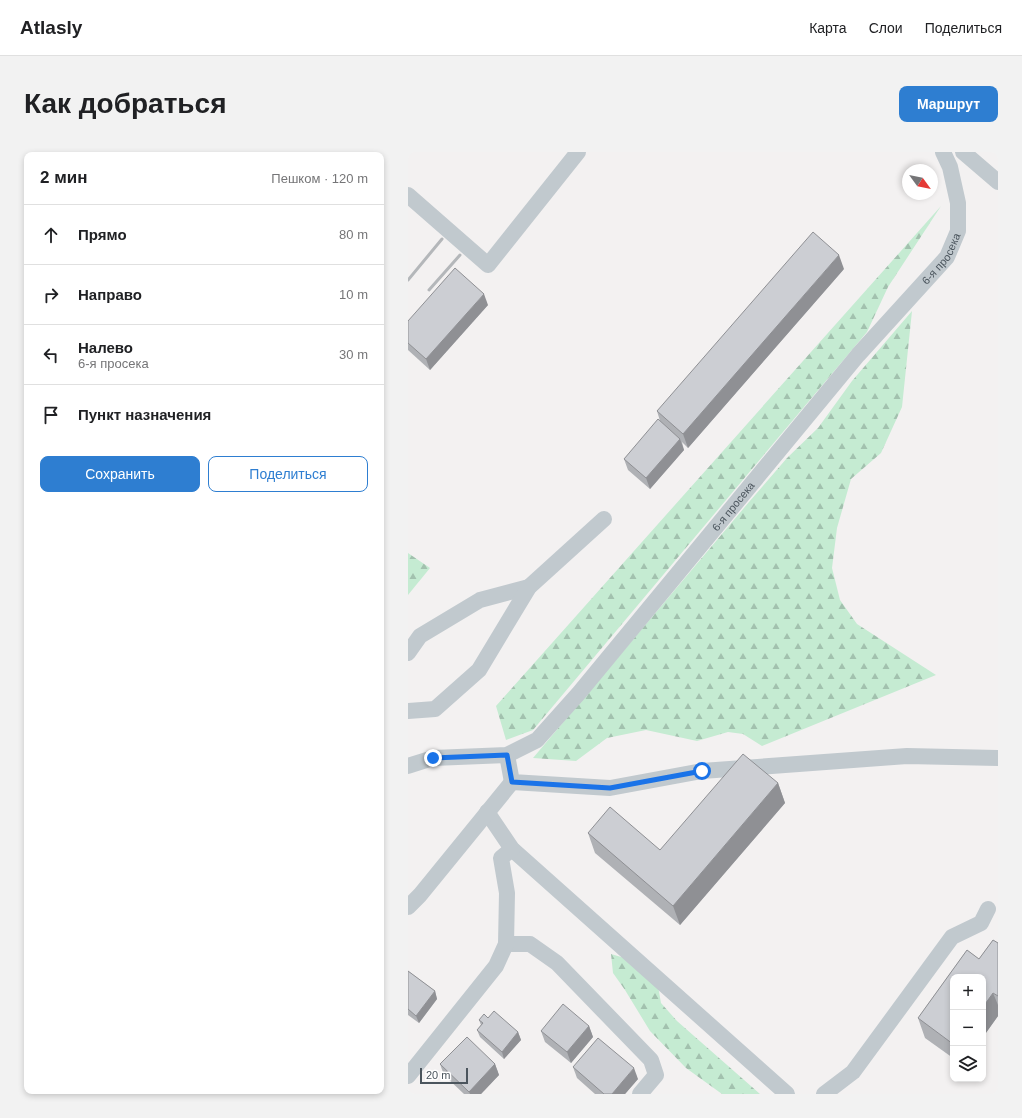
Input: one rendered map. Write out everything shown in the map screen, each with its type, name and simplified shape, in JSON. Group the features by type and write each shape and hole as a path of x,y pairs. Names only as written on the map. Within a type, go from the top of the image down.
{"street":[{"path":"408,195 488,265 578,152"},
{"name":"6-я просека","path":"408,766 433,758 507,755 537,740 579,693 858,355 947,257 958,232 958,203 950,167 943,152"},
{"path":"963,152 998,182"},
{"path":"408,711 435,709 480,670 529,587 604,520"},
{"path":"408,653 420,636 480,600 529,587"},
{"path":"507,755 512,782"},
{"path":"512,782 610,788 710,770 907,756 998,758"},
{"path":"408,907 420,895 512,782"},
{"path":"487,812 512,849 787,1094"},
{"path":"408,1076 496,966 506,944 507,892 501,858 512,849"},
{"path":"824,1094 853,1072 952,937 981,923 988,908"},
{"path":"506,944 530,944 557,963 651,1060 656,1075 640,1094"}],"green space":[{"path":"941,206 888,287 867,332 533,730 506,740 496,706"},
{"path":"912,311 902,407 881,453 851,479 837,528 832,568 840,600 857,624 936,675 762,746 743,734 728,732 697,741 646,730 607,738 576,761 533,758 787,458 818,428 852,381"},
{"path":"408,553 430,568 408,595"},
{"path":"611,954 628,959 658,986 661,1003 677,1021 760,1094 722,1094 686,1068 650,1031 613,973"}],"building":[{"path":"813,232 839,255 683,434 657,411"},
{"path":"455,268 484,294 426,359 408,343 408,321"},
{"path":"658,419 680,439 646,478 624,459"},
{"path":"743,754 778,783 673,906 588,833 610,807 660,850"},
{"path":"993,940 998,943 998,996 993,993 986,1003 986,974 950,974 950,1042 918,1018 967,950 979,959"},
{"path":"408,971 435,991 416,1016 408,1009"},
{"path":"563,1004 589,1026 567,1052 541,1031"},
{"path":"494,1011 518,1032 502,1052 477,1030 483,1023 479,1020 484,1014 488,1018"},
{"path":"467,1037 495,1064 469,1092 440,1064"},
{"path":"598,1038 634,1068 612,1094 604,1094 573,1067"}],"railway":[{"path":"408,280 442,239"},
{"path":"429,290 460,255"}],"route":[{"path":"433,758 507,755 512,782 610,788 702,771"}]}
